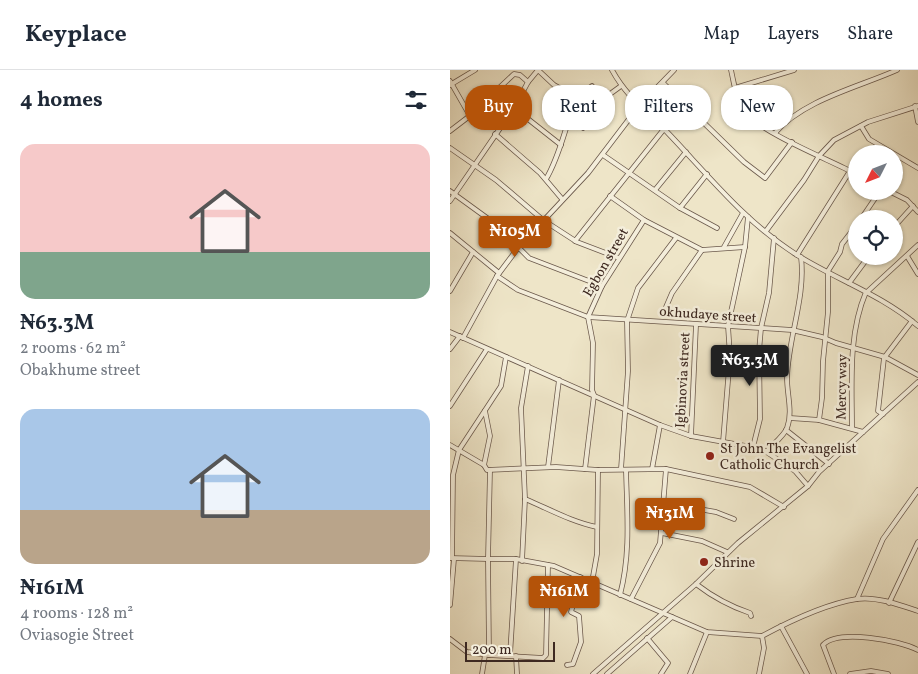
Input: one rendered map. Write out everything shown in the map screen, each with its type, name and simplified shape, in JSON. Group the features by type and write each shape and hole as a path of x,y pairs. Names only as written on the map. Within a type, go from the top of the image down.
{"street":[{"path":"465,107 451,83 475,70"},
{"path":"526,85 538,70 556,85"},
{"path":"612,70 625,90"},
{"path":"667,70 670,74"},
{"path":"674,70 663,83 744,162 765,178 792,142"},
{"path":"731,70 734,85"},
{"path":"745,85 794,70"},
{"path":"776,133 785,122 800,112 839,93 898,70"},
{"path":"502,85 514,74 520,75 528,82"},
{"path":"615,90 621,86"},
{"path":"766,231 804,180 819,156 834,140 861,126 917,106 918,122"},
{"path":"450,131 465,120"},
{"path":"532,122 561,145"},
{"path":"450,349 462,337 498,275 518,248 603,155 625,125"},
{"path":"861,126 869,139 918,168"},
{"path":"450,201 498,130"},
{"path":"546,179 557,161 564,130"},
{"path":"575,241 663,130"},
{"path":"665,130 743,213 774,238 799,256 866,292 918,326"},
{"path":"771,130 848,170"},
{"path":"495,134 546,179 562,199"},
{"path":"450,148 496,180 543,220 575,241 619,258"},
{"path":"655,190 686,152"},
{"path":"603,155 680,208 717,228"},
{"path":"680,208 707,174"},
{"path":"767,451 786,430 790,418 787,379 792,330 803,277 799,256 848,174"},
{"path":"450,191 494,223 529,258 602,286"},
{"path":"610,196 644,220 702,250 745,247"},
{"path":"903,198 918,212"},
{"path":"903,217 913,206"},
{"path":"724,247 743,213"},
{"path":"723,442 730,356 728,326 745,247 748,217"},
{"name":"Egbon street","path":"588,317 602,286 644,220"},
{"name":"okhudaye street","path":"450,233 518,290 588,317 628,318 696,325 792,330 885,357 918,375"},
{"path":"819,420 826,339 828,271 848,236"},
{"path":"620,595 627,555 629,526 623,470 628,318 638,288 676,238"},
{"path":"753,447 760,419 759,351 761,328 769,293 774,238"},
{"path":"866,292 918,245"},
{"path":"666,307 672,293 702,250"},
{"path":"450,291 473,252"},
{"path":"907,256 918,274"},
{"path":"849,283 862,265"},
{"name":"Mercy way","path":"852,428 853,347 860,306 866,292"},
{"path":"586,469 594,395 592,390 593,343 588,317"},
{"path":"883,414 878,411 885,357 912,321"},
{"name":"Igbinovia street","path":"691,436 696,325"},
{"path":"450,332 660,425 691,436 767,451 795,472 808,486"},
{"path":"450,406 487,349"},
{"path":"450,605 453,475 459,450 501,386 506,357"},
{"path":"522,561 525,499 521,408 528,366"},
{"path":"548,467 559,380"},
{"path":"593,674 661,612 696,584 727,552 808,486 829,464 918,382"},
{"path":"484,465 490,436 485,410"},
{"path":"790,418 819,420 863,432"},
{"path":"652,468 660,425"},
{"path":"786,430 829,464"},
{"path":"450,445 484,465 487,470 548,467 598,470 666,469 750,487 784,506"},
{"path":"631,599 660,543 665,503 666,469"},
{"path":"482,674 487,655 490,470"},
{"path":"592,582 597,554 598,470"},
{"path":"857,599 883,539 918,490"},
{"path":"525,499 567,516 576,522 597,527"},
{"path":"665,503 716,512 734,519"},
{"path":"662,533 702,541 727,552"},
{"path":"889,603 918,542"},
{"path":"452,558 516,559 548,565 707,632 762,636 796,619 857,599 889,603 918,611"},
{"path":"510,656 516,559"},
{"path":"450,639 467,652 543,658 546,655 548,565"},
{"path":"567,665 573,664 581,642 579,616 571,612 580,577"},
{"path":"696,584 714,597 730,606 750,613 751,616"},
{"path":"607,674 672,616"},
{"path":"781,626 807,674"},
{"path":"690,674 707,632"},
{"path":"759,674 764,648 762,636"},
{"path":"834,674 823,644 841,636 886,640 918,650"},
{"path":"648,638 668,663 661,674"},
{"path":"516,656 517,674"},
{"path":"850,674 871,671 888,674"}],"place":[{"name":"St John The Evangelist Catholic Church","path":"710,456"},
{"name":"Shrine","path":"704,562"}]}
